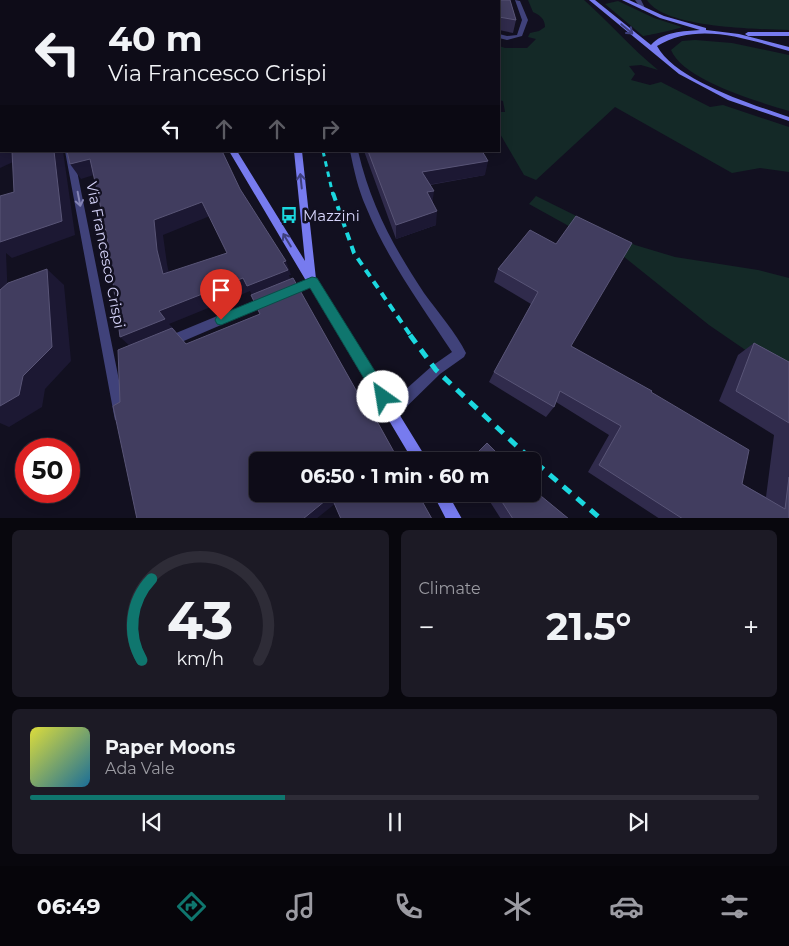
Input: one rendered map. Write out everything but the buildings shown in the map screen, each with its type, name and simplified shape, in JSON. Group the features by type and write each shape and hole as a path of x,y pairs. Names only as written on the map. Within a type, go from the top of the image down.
{"street":[{"path":"592,0 681,73 730,99 789,119"},
{"path":"625,0 662,17 715,32 789,49"},
{"path":"638,0 644,9"},
{"path":"500,36 507,38 518,36 525,20 517,1"},
{"path":"661,58 654,45 662,38 679,34 715,32"},
{"path":"729,34 789,34"},
{"name":"Via Francesco Crispi","path":"69,152 117,364 123,433"},
{"path":"233,152 416,452"},
{"path":"298,152 312,282"},
{"path":"354,152 358,179 388,246 460,353 436,370 392,411"},
{"path":"158,347 312,282"},
{"path":"445,502 455,518"}],"green space":[{"path":"528,0 584,0 658,70 641,65 629,66 635,74 631,80 650,85 661,82 710,107 723,105 789,127 789,172 760,168 732,173 615,107 536,180 524,175 500,134 500,112 505,112 503,101 500,100 500,46 527,48 536,39 528,37 530,33 545,27 545,24 540,16 533,12"},
{"path":"647,0 789,0 789,30 756,29 691,22 657,9"},
{"path":"618,1 654,18 682,27 643,36 605,4"},
{"path":"695,40 732,43 789,55 789,111 742,96 690,71 678,61 671,50 682,41"},
{"path":"536,196 635,245 675,257 758,270 789,278 789,380 709,325 623,256 529,204"}],"railway":[{"path":"323,152 333,195"},
{"path":"333,193 354,253 411,336"},
{"path":"410,335 436,370 520,449 600,518"}],"place":[{"name":"Mazzini","path":"289,215"}],"route":[{"path":"221,320 312,282 383,397"}]}
